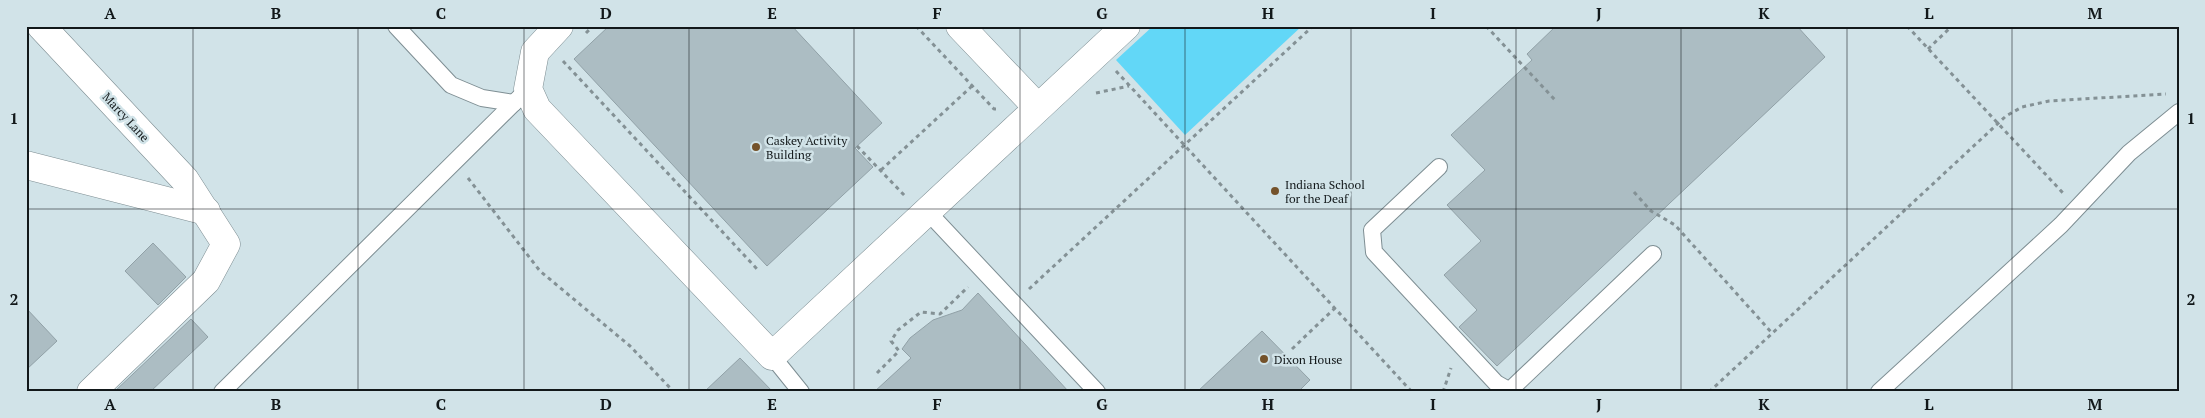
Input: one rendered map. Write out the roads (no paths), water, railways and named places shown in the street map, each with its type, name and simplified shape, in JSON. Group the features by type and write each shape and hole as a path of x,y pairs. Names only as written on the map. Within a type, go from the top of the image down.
{"street":[{"name":"Marcy Lane","path":"41,26 185,180 226,244 206,281 91,392"},
{"path":"960,26 1037,107"},
{"path":"569,32 535,52 521,96 536,109 772,356 1126,26"},
{"path":"26,165 206,211"}],"lane":[{"path":"396,26 451,84 482,98 521,96"},
{"path":"222,392 521,96"},
{"path":"1879,392 2077,208 2129,153 2179,112"},
{"path":"1439,167 1372,230 1374,252 1496,383 1511,391 1653,254"},
{"path":"924,213 1097,392"},
{"path":"772,356 801,392"}],"place":[{"name":"Caskey Activity Building","path":"756,147"},
{"name":"Indiana School for the Deaf","path":"1275,191"},
{"name":"Dixon House","path":"1264,359"}]}
